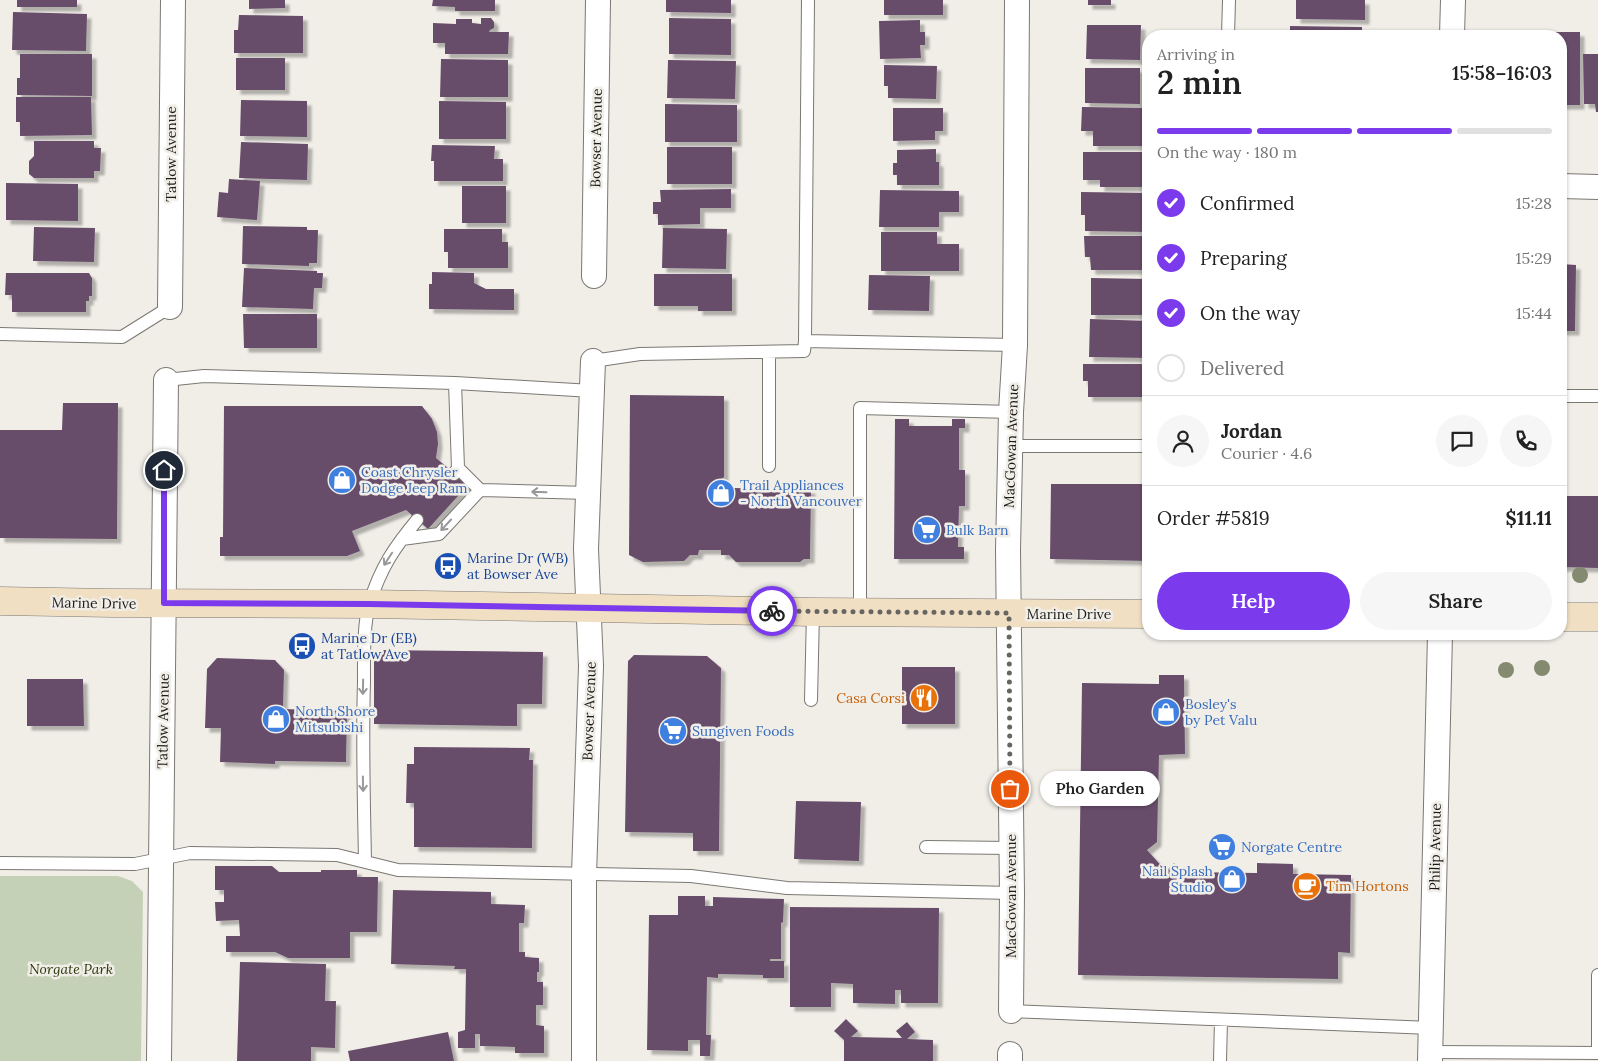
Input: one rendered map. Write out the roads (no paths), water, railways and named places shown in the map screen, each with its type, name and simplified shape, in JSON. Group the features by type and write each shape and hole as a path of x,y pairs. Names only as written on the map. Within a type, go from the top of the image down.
{"main road":[{"name":"Marine Drive","path":"0,601 369,604 813,612 1142,614"},
{"path":"1567,617 1598,617"}],"street":[{"name":"Tatlow Avenue","path":"170,307 173,0"},
{"name":"Bowser Avenue","path":"594,276 598,0"},
{"name":"MacGowan Avenue","path":"1010,1011 1012,893 1009,613 1010,446 1015,345 1017,0"},
{"path":"1452,30 1453,0"},
{"path":"1567,186 1598,187"},
{"name":"Bowser Avenue","path":"584,1061 584,875 591,666 586,549 593,360"},
{"name":"Tatlow Avenue","path":"159,1061 166,380"},
{"name":"Philip Avenue","path":"1430,1056 1440,640"}],"lane":[{"path":"593,360 640,354 804,351 808,0"},
{"path":"1228,30 1229,0"},
{"path":"0,334 122,337 170,307"},
{"path":"805,341 1015,345"},
{"path":"769,352 769,466"},
{"path":"166,380 204,376 455,383 592,391"},
{"path":"455,383 456,471 480,490 588,493"},
{"path":"1567,396 1598,396"},
{"path":"860,612 860,408 1011,412"},
{"path":"1010,446 1142,446"},
{"path":"402,539 438,534 480,490"},
{"path":"365,862 362,735 364,647 369,604 384,564 418,520"},
{"path":"811,700 813,612"},
{"path":"926,847 1011,848"},
{"path":"0,863 135,864 190,853 337,855 398,870 691,876 787,888 1012,893"},
{"path":"1597,1061 1598,975"},
{"path":"1010,1011 1431,1028"},
{"path":"1220,1061 1221,1020"},
{"path":"1430,1056 1598,1053"}],"place":[{"name":"Coast Chrysler Dodge Jeep Ram","path":"342,480"},
{"name":"Trail Appliances - North Vancouver","path":"721,493"},
{"name":"Bulk Barn","path":"927,530"},
{"name":"Marine Dr (WB) at Bowser Ave","path":"448,566"},
{"name":"Marine Dr (EB) at Tatlow Ave","path":"302,646"},
{"name":"Casa Corsi","path":"924,698"},
{"name":"Bosley's by Pet Valu","path":"1166,712"},
{"name":"North Shore Mitsubishi","path":"276,719"},
{"name":"Sungiven Foods","path":"673,731"},
{"name":"Pho Garden","path":"1010,789"},
{"name":"Norgate Centre","path":"1222,847"},
{"name":"Nail Splash Studio","path":"1232,879"},
{"name":"Tim Hortons","path":"1307,886"}],"park label":[{"name":"Norgate Park","path":"71,969"}]}
